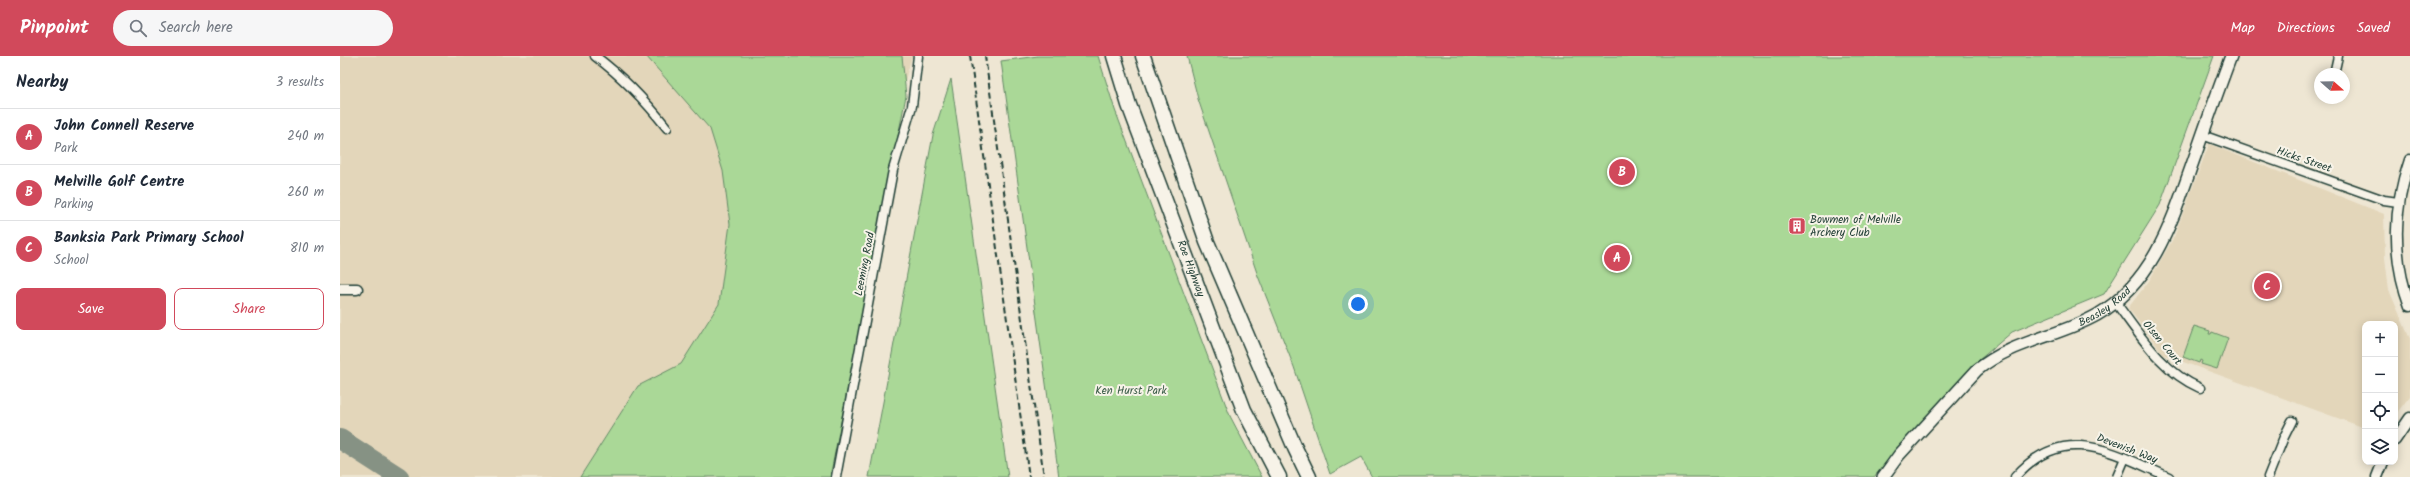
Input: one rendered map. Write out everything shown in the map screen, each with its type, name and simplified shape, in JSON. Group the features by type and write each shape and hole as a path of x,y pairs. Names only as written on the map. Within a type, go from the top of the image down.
{"highway":[{"name":"Roe Highway","path":"1114,56 1129,105 1244,410 1279,477"},
{"path":"1143,56 1207,242 1295,448 1309,477"}],"main road":[{"name":"Beasley Road","path":"1890,477 1980,375 1997,362 2014,354 2072,334 2099,320 2145,282 2164,253 2178,221 2231,56"},
{"name":"Beasley Road","path":"2205,136 2236,56"},
{"name":"Beasley Road","path":"1883,477 1899,455 1977,370 1990,360 2007,350 2071,327 2117,305"}],"street":[{"path":"595,56 623,77 640,94 667,128"},
{"name":"Leeming Road","path":"836,477 893,170 912,106 918,56"},
{"path":"2335,68 2338,56"},
{"name":"Hicks Street","path":"2205,136 2384,200 2398,202"},
{"path":"2410,160 2398,202 2398,258 2410,306"},
{"path":"340,289 357,289"},
{"name":"Olsen Court","path":"2117,305 2161,362 2176,377 2200,388"},
{"path":"2398,436 2410,418"},
{"path":"2268,477 2292,421"},
{"name":"Devenish Way","path":"2015,477 2032,460 2057,447 2076,445 2096,447 2168,477"},
{"path":"2117,477 2125,458"},
{"path":"2377,477 2382,465"}],"shaded area":[{"path":"340,56 912,56 893,122 826,477 340,477"},
{"path":"2209,144 2384,214 2385,258 2389,290 2410,339 2410,396 2398,411 2398,321 2362,321 2362,427 2164,355 2128,308 2149,281 2174,237"}],"green space":[{"path":"646,56 902,56 906,96 830,477 580,477 638,386 681,364 719,304 730,224 723,171 710,129"},
{"name":"Ken Hurst Park","path":"1038,56 1098,56 1115,110 1230,416 1262,477 1059,477 1001,61"},
{"path":"1187,56 2214,56 2160,205 2104,294 2012,332 1972,366 1902,443 1874,477 1372,477 1361,457 1330,474 1294,367 1258,276 1198,99"},
{"path":"951,79 1008,477 869,477 933,135"},
{"path":"2194,326 2210,331 2209,334 2212,332 2228,338 2217,369 2201,364 2202,361 2200,360 2199,363 2183,357"}],"taxiway":[{"path":"340,439 399,477"}],"railway":[{"path":"970,56 1029,477"},
{"path":"985,56 1044,477"}],"place":[{"name":"Melville Golf Centre","path":"1622,172"},
{"name":"Bowmen of Melville Archery Club","path":"1797,226"},
{"name":"John Connell Reserve","path":"1617,258"},
{"name":"Banksia Park Primary School","path":"2267,286"}]}
